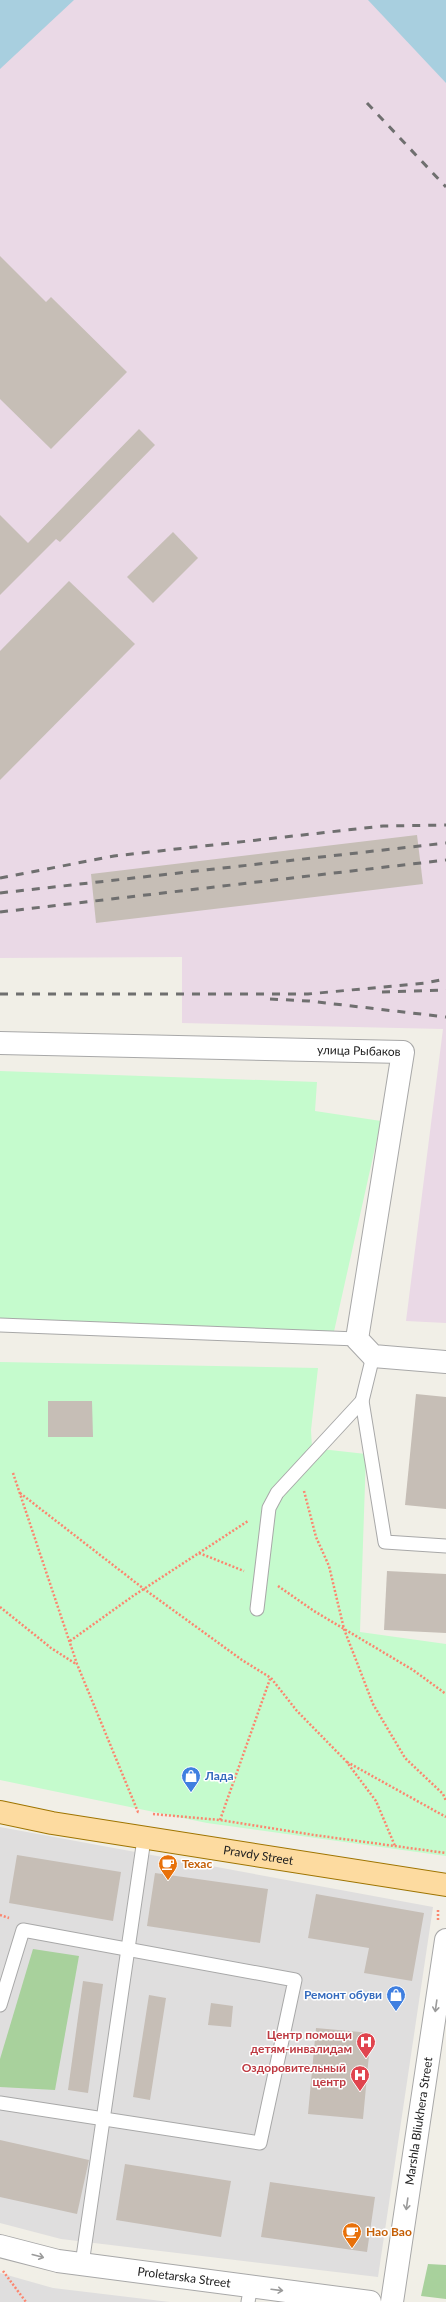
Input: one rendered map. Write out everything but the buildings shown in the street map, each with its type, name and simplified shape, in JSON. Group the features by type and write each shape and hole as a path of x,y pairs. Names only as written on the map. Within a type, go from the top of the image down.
{"main road":[{"name":"Pravdy Street","path":"0,1812 52,1823 446,1885"}],"street":[{"name":"улица Рыбаков","path":"0,1043 403,1052 357,1339"},
{"path":"357,1339 373,1356 446,1362"},
{"name":"Marshla Bliukhera Street","path":"392,2302 446,1940"},
{"name":"Proletarska Street","path":"0,2246 58,2261 250,2294 370,2302"}],"lane":[{"path":"0,1324 357,1339"},
{"path":"373,1356 362,1401 385,1542 446,1546"},
{"path":"257,1609 269,1508 277,1492 362,1401"},
{"path":"82,2264 144,1838"},
{"path":"0,2005 24,1930 295,1980 260,2143 0,2103"}],"path":[{"path":"305,1463 303,1493 316,1537 329,1566 344,1629 377,1711 405,1758 442,1794 446,1801"},
{"path":"12,1473 77,1664 138,1812 144,1813"},
{"path":"19,1492 144,1589 242,1660 271,1678 297,1710 346,1761 376,1800 395,1847"},
{"path":"70,1641 199,1552 269,1508"},
{"path":"199,1552 279,1587 344,1629 413,1670 446,1694"},
{"path":"0,1607 51,1648 77,1664"},
{"path":"220,1820 271,1678"},
{"path":"346,1761 446,1817"},
{"path":"150,1814 220,1820 395,1847 446,1853"},
{"path":"0,2268 26,2302"}],"shaded area":[{"path":"66,0 375,0 446,76 446,1323 406,1321 443,1029 182,1023 182,957 0,958 0,62"},
{"path":"0,1827 433,1907 378,2277 61,2239 0,2223"},
{"path":"0,2273 53,2288 170,2302 0,2302"}],"green space":[{"path":"0,1071 317,1082 315,1111 381,1121 333,1336 0,1323"},
{"path":"0,1362 318,1368 311,1430 312,1448 366,1454 360,1632 446,1644 446,1856 207,1823 0,1780"},
{"path":"33,1949 79,1956 55,2090 0,2087 0,2059"},
{"path":"428,2264 446,2265 446,2299 421,2296"}],"water":[{"path":"0,0 74,0 0,69"},
{"path":"368,0 446,0 446,83"}],"railway":[{"path":"367,103 446,187"},
{"path":"0,878 114,856 383,826 446,825"},
{"path":"0,893 446,843"},
{"path":"0,912 446,860"},
{"path":"0,994 308,994 425,983 446,979"},
{"path":"382,992 446,990"},
{"path":"270,999 309,1001 446,1017"}],"place":[{"name":"Лада","path":"191,1793"},
{"name":"Техас","path":"168,1881"},
{"name":"Ремонт обуви","path":"396,2012"},
{"name":"Центр помощи детям-инвалидам","path":"366,2059"},
{"name":"Оздоровительный центр","path":"360,2092"},
{"name":"Hao Bao","path":"352,2249"}]}
